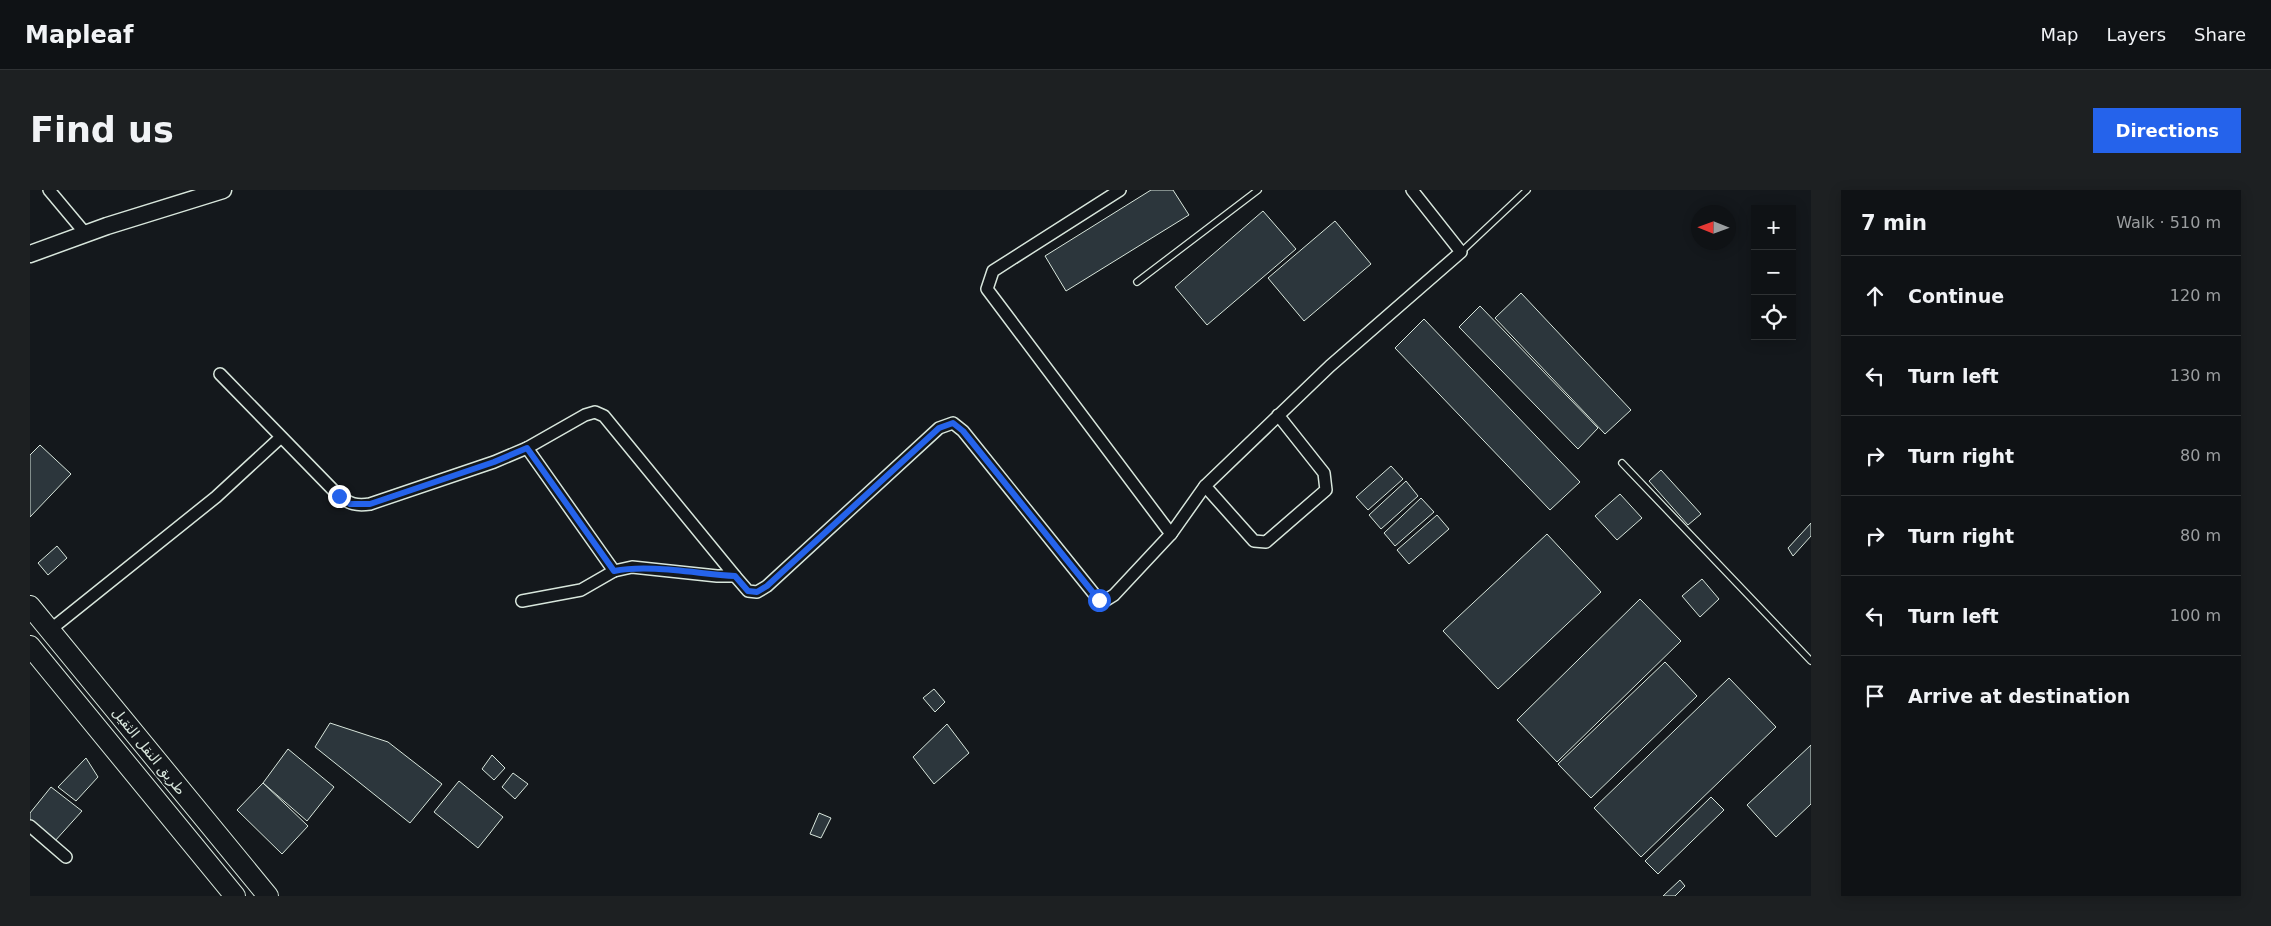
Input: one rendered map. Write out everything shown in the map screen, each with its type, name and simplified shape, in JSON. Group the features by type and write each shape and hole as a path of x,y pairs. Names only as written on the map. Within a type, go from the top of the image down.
{"highway":[{"name":"طريق النقل الثقيل","path":"30,606 268,896"},
{"name":"طريق النقل الثقيل","path":"33,657 235,896"}],"main road":[{"path":"30,254 85,233 223,190"}],"street":[{"path":"49,190 85,233"},
{"path":"1120,190 993,271 987,289 1171,534"},
{"path":"220,374 280,438 339,496 350,504 359,506 370,504 494,462 527,448 585,415 594,412 604,416 748,591 757,592 767,586 939,428 953,423 963,431 1099,600 1106,600 1114,596 1171,534 1205,486 1330,366 1461,252 1412,190"},
{"path":"1205,486 1254,541 1266,542 1326,490 1324,473 1278,415"},
{"path":"50,630 216,497 280,438"},
{"path":"527,448 614,571"},
{"path":"522,601 581,590 614,571 632,568 735,576"},
{"path":"30,826 66,857"}],"lane":[{"path":"1137,282 1258,190"},
{"path":"1461,252 1526,190"},
{"path":"1622,463 1811,661"}],"building":[{"path":"1151,190 1173,190 1189,215 1066,291 1045,256"},
{"path":"1263,211 1296,249 1207,325 1175,287"},
{"path":"1335,221 1371,264 1304,321 1268,278"},
{"path":"1521,293 1631,410 1605,434 1495,318"},
{"path":"1480,306 1598,428 1578,449 1459,327"},
{"path":"1424,319 1580,482 1550,510 1395,348"},
{"path":"40,445 71,474 30,517 30,455"},
{"path":"1391,466 1403,479 1368,510 1356,497"},
{"path":"1661,470 1701,514 1688,525 1649,481"},
{"path":"1406,481 1418,496 1381,529 1369,515"},
{"path":"1620,494 1642,518 1617,540 1595,516"},
{"path":"1421,498 1434,512 1395,546 1384,533"},
{"path":"1437,515 1449,529 1409,564 1397,550"},
{"path":"1811,523 1811,536 1793,556 1788,548"},
{"path":"1547,534 1601,592 1498,689 1443,631"},
{"path":"57,546 67,558 48,575 38,563"},
{"path":"1702,579 1719,599 1700,617 1682,596"},
{"path":"1640,599 1681,641 1557,762 1517,720"},
{"path":"1665,662 1697,696 1591,798 1558,764"},
{"path":"1729,678 1776,727 1641,857 1594,808"},
{"path":"934,689 945,702 935,712 923,698"},
{"path":"330,723 388,742 442,784 410,823 315,747"},
{"path":"947,724 969,753 934,784 913,757"},
{"path":"1811,745 1811,804 1776,837 1747,805"},
{"path":"288,749 334,787 307,821 263,783"},
{"path":"492,755 505,768 494,780 482,769"},
{"path":"86,758 98,777 76,801 58,787"},
{"path":"513,773 528,784 515,799 502,787"},
{"path":"459,781 503,817 478,848 434,812"},
{"path":"263,783 308,826 282,854 237,810"},
{"path":"51,787 82,811 54,842 30,821 30,813"},
{"path":"1711,797 1724,810 1658,874 1645,861"},
{"path":"819,813 831,818 821,838 810,834"},
{"path":"1680,880 1685,886 1675,896 1663,896"}],"route":[{"path":"339,496 350,504 359,506 370,504 494,462 527,448 614,571 632,568 735,576 748,591 757,592 767,586 939,428 953,423 963,431 1099,600"}]}
